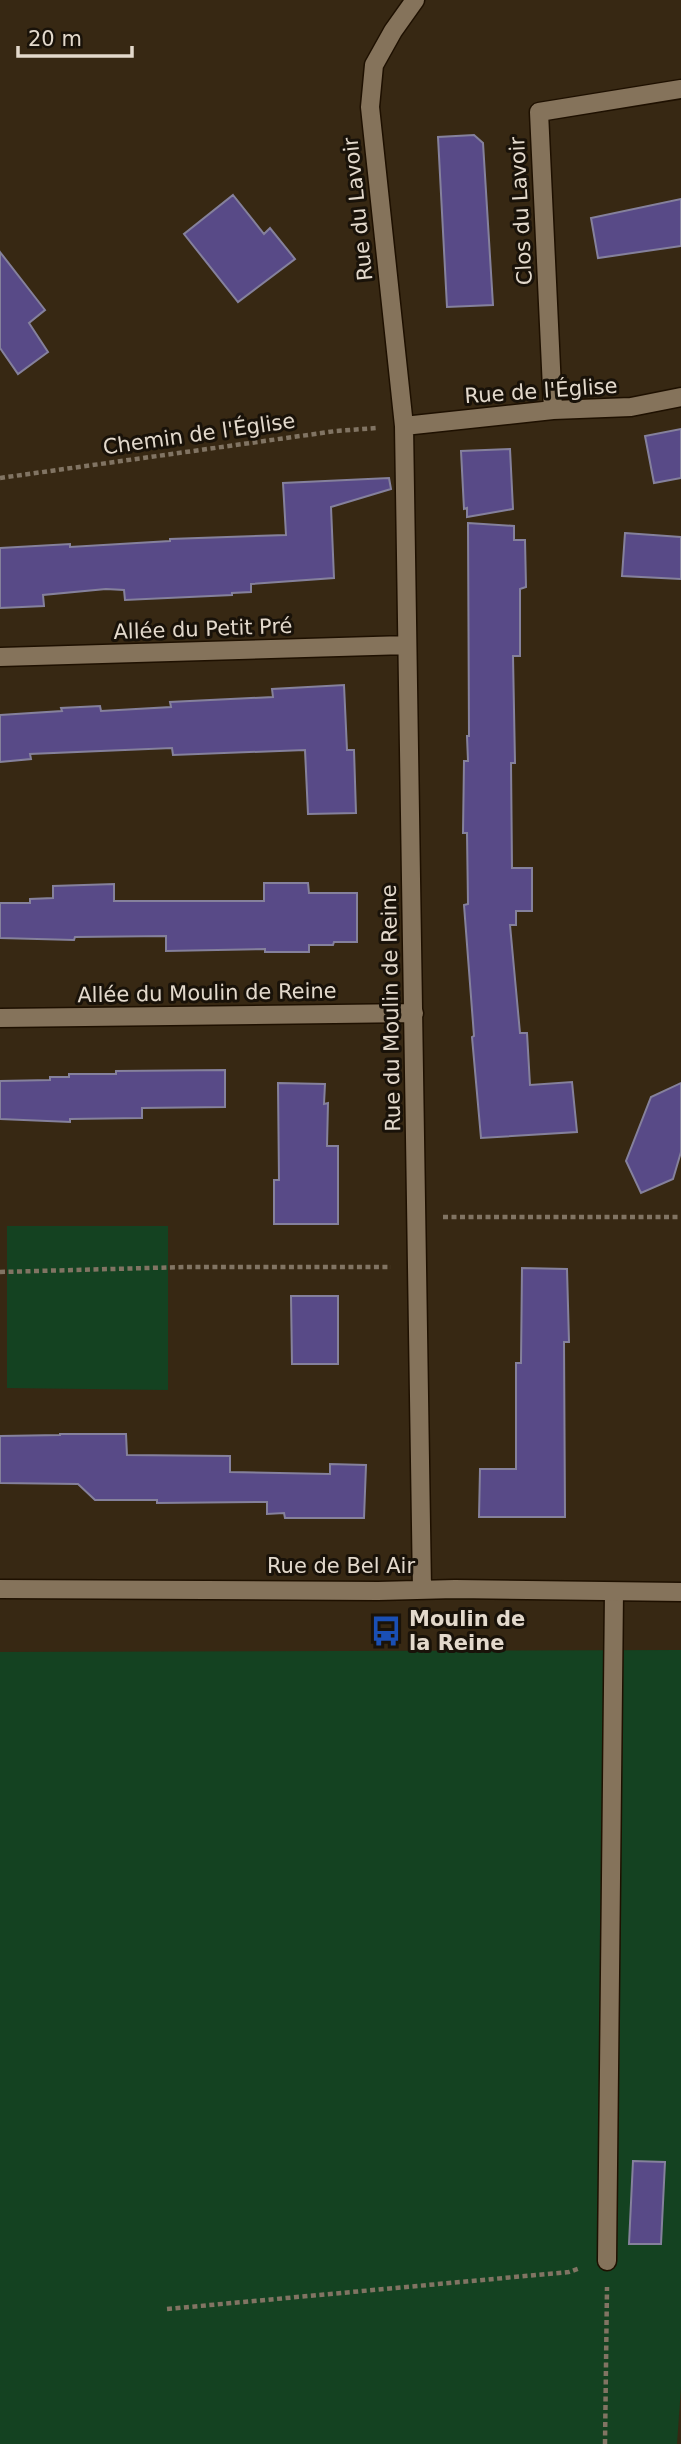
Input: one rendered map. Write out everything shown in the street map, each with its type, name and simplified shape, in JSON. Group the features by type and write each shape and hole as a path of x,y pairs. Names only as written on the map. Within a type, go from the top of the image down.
{"street":[{"name":"Rue du Lavoir","path":"404,426 370,107 374,65 415,0"},
{"name":"Clos du Lavoir","path":"553,410 539,112 681,89"},
{"name":"Rue de l'Église","path":"404,426 553,410 631,407 681,397"},
{"name":"Rue du Moulin de Reine","path":"404,426 422,1590"},
{"name":"Allée du Petit Pré","path":"0,657 407,645"},
{"name":"Allée du Moulin de Reine","path":"0,1018 414,1013"},
{"name":"Rue de Bel Air","path":"0,1589 681,1592"},
{"path":"607,2261 614,1592"}],"path":[{"name":"Chemin de l'Église","path":"0,478 336,431 404,426"},
{"path":"417,1216 681,1217"},
{"path":"0,1272 185,1267 418,1267"},
{"path":"167,2309 569,2272 607,2261 605,2444"}],"green space":[{"path":"7,1226 168,1226 168,1390 7,1388"},
{"path":"681,1650 681,2387 677,2444 0,2444 0,1652"}],"building":[{"path":"474,135 483,143 493,305 447,307 438,137"},
{"path":"233,195 264,234 270,228 295,259 238,302 184,234"},
{"path":"681,199 681,246 598,258 591,218"},
{"path":"0,252 45,310 29,323 48,352 18,374 0,348"},
{"path":"681,429 681,478 654,483 645,436"},
{"path":"510,449 513,509 467,517 467,508 464,509 461,451"},
{"path":"389,478 391,489 331,507 334,578 251,584 251,592 232,595 125,600 124,590 106,589 43,595 44,606 0,608 0,548 70,544 70,547 170,539 286,535 283,483"},
{"path":"468,523 514,526 514,540 525,540 526,587 520,589 520,656 513,656 515,763 511,763 512,868 532,868 532,911 516,911 516,925 510,925 520,1033 527,1033 530,1085 572,1082 577,1132 481,1138 464,905 468,904 467,833 463,833 464,761 468,761 469,736"},
{"path":"625,533 681,537 681,579 622,576"},
{"path":"344,685 347,750 354,750 356,813 308,814 305,750 173,755 172,748 30,754 31,759 0,762 0,715 100,706 101,711 171,707 170,702 273,697 272,689"},
{"path":"264,883 308,883 309,893 357,893 357,942 309,945 309,952 265,952 265,949 166,951 166,936 75,937 74,940 0,938 0,903 30,903 30,899 53,898 53,886 114,884 114,901 264,901"},
{"path":"225,1070 225,1107 142,1108 142,1118 70,1119 70,1122 0,1119 0,1081 50,1080 50,1077 69,1077 69,1074 116,1074 116,1071"},
{"path":"278,1083 325,1084 324,1104 328,1103 327,1146 338,1146 338,1224 274,1224 274,1180 279,1180"},
{"path":"681,1083 681,1152 673,1179 641,1193 626,1161 651,1097"},
{"path":"522,1268 567,1269 569,1342 564,1342 565,1517 479,1517 480,1469 516,1469 516,1363 521,1363"},
{"path":"291,1296 338,1296 338,1364 292,1364"},
{"path":"126,1434 127,1455 230,1456 230,1472 330,1474 330,1464 366,1465 364,1518 285,1518 284,1513 267,1514 267,1502 157,1503 157,1500 95,1500 78,1484 0,1483 0,1436"},
{"path":"633,2161 665,2162 661,2244 629,2244"}],"place":[{"name":"Moulin de la Reine","path":"386,1631"}]}
